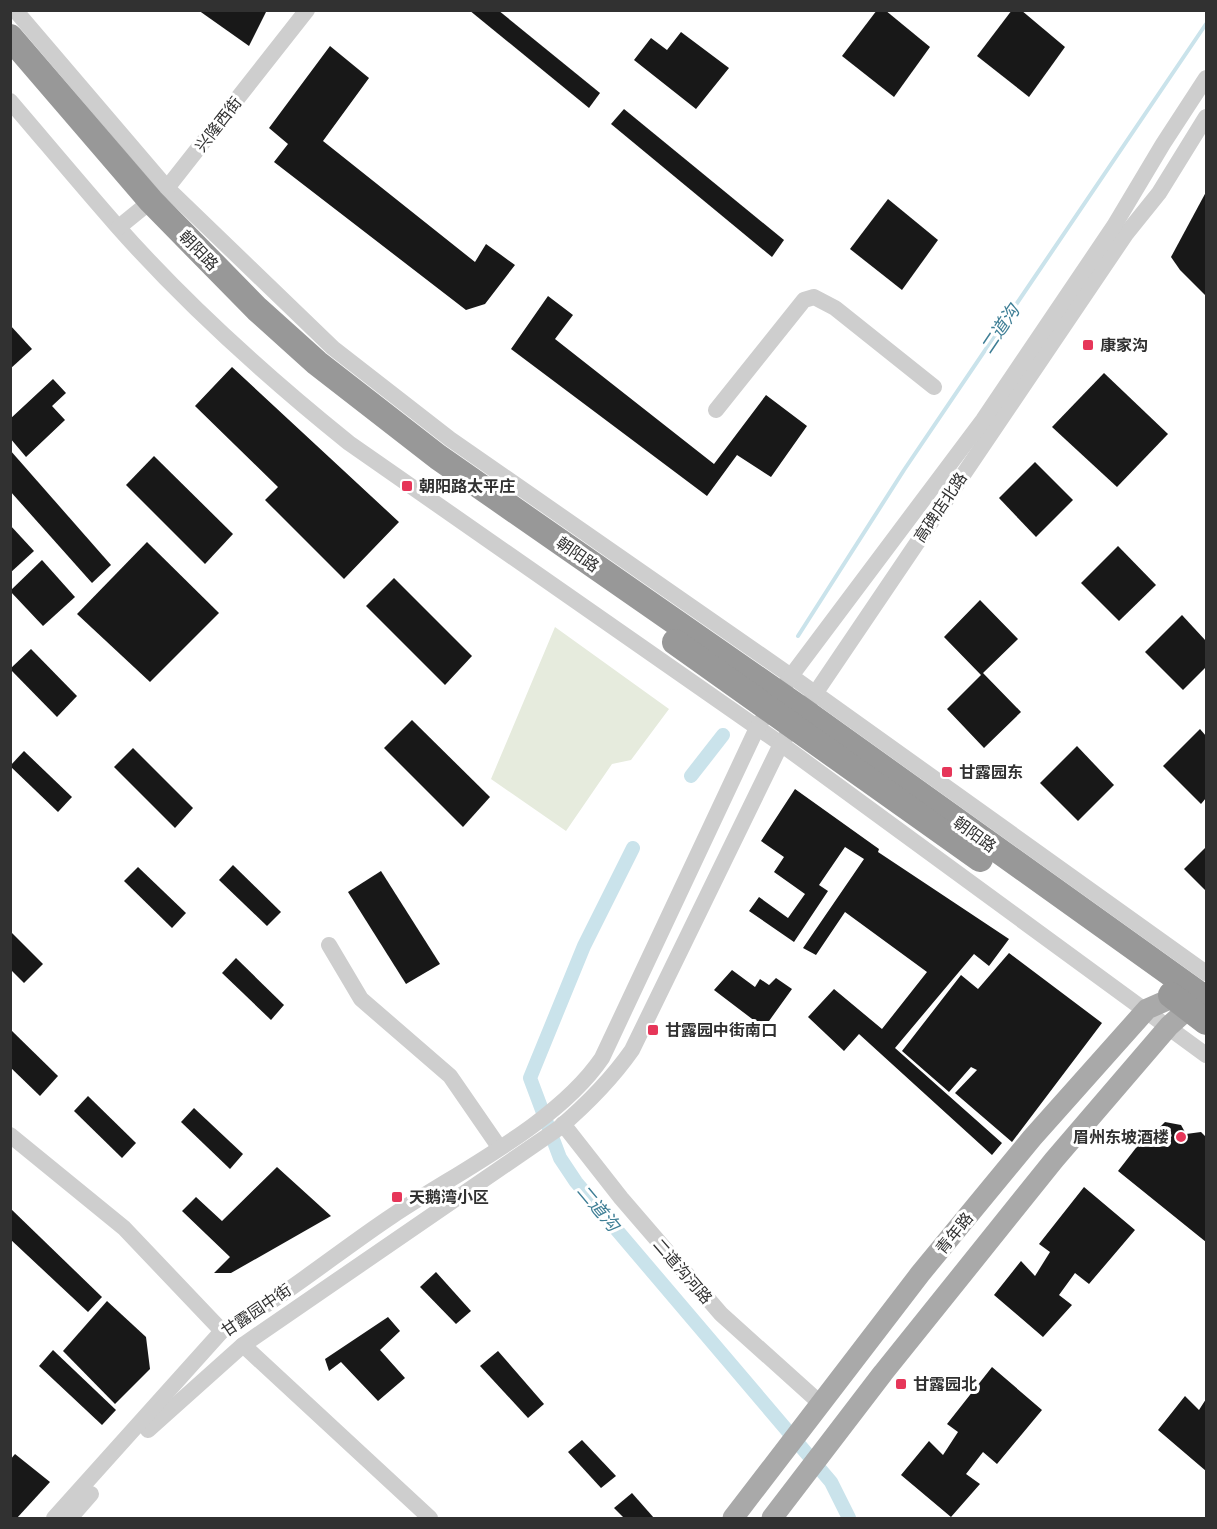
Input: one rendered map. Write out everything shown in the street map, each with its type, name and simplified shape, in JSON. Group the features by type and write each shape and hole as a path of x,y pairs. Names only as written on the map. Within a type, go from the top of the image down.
{"highway":[{"name":"朝阳路","path":"10,37 309,375 429,467 1199,996"},
{"name":"朝阳路","path":"10,63 152,200"}],"main road":[{"name":"青年路","path":"733,1518 818,1405 1024,1147 1147,1009 1199,996"},
{"name":"青年路","path":"772,1518 835,1435 1054,1160 1169,1026 1199,996"}],"street":[{"name":"朝阳路","path":"15,10 152,200 774,702"},
{"name":"兴隆西街","path":"119,227 152,200 307,10"},
{"path":"1059,319 1163,144 1206,78"},
{"name":"朝阳路","path":"10,101 119,227 289,395 349,443 774,702 1199,996"},
{"path":"1059,319 1159,193 1206,117"},
{"path":"716,410 804,300 814,297 835,308 934,387"},
{"name":"高碑店北路","path":"549,1114 590,1076 602,1058 774,702 1059,319"},
{"name":"高碑店北路","path":"561,1126 603,1087 632,1050 797,718 1059,319"},
{"name":"朝阳路","path":"797,718 1147,1009 1206,1054"},
{"path":"329,945 361,999 450,1076 499,1147"},
{"name":"甘露园中街","path":"54,1518 222,1331 248,1317 391,1217 549,1114"},
{"name":"甘露园中街","path":"70,1518 153,1424 243,1345 561,1126"},
{"name":"二道沟河路","path":"561,1126 721,1314 818,1405"},
{"path":"10,1135 124,1228 222,1331"},
{"path":"243,1345 430,1518"}],"shaded area":[{"path":"555,627 669,709 631,760 612,764 566,831 491,779"}],"building":[{"path":"198,10 267,10 249,46"},
{"path":"469,10 498,10 600,93 589,108"},
{"path":"877,10 885,10 930,47 894,97 842,56"},
{"path":"1012,10 1021,10 1065,47 1029,97 977,56"},
{"path":"681,32 729,68 696,109 634,60 651,38 667,50"},
{"path":"330,46 369,78 323,141 475,262 486,244 515,265 485,304 466,310 274,162 288,144 269,128"},
{"path":"624,109 784,240 772,257 611,124"},
{"path":"1206,192 1206,296 1180,270 1171,257"},
{"path":"888,199 938,240 902,290 850,249"},
{"path":"548,296 573,315 555,339 714,464 766,395 807,426 771,477 737,455 707,496 511,349"},
{"path":"10,325 32,349 10,369"},
{"path":"232,367 399,522 344,579 265,500 278,487 195,406"},
{"path":"1104,373 1168,434 1117,487 1052,427"},
{"path":"53,379 66,393 52,406 65,420 26,457 10,438 10,419"},
{"path":"10,450 111,565 92,583 10,491"},
{"path":"154,456 233,534 205,564 126,485"},
{"path":"1035,462 1073,500 1036,537 999,498"},
{"path":"10,525 34,551 10,573"},
{"path":"147,542 219,613 150,682 77,614"},
{"path":"1118,546 1156,585 1119,621 1081,583"},
{"path":"42,560 75,597 43,626 10,591"},
{"path":"394,578 472,656 445,685 366,606"},
{"path":"980,600 1018,639 983,673 1021,712 984,748 947,709 981,675 944,637"},
{"path":"1182,615 1206,641 1206,667 1183,690 1145,652"},
{"path":"31,649 77,696 57,717 10,669"},
{"path":"412,720 490,797 463,827 384,748"},
{"path":"1200,729 1206,736 1206,798 1201,804 1163,766"},
{"path":"1077,746 1114,785 1078,821 1040,783"},
{"path":"133,748 193,808 175,828 114,767"},
{"path":"24,751 72,797 58,812 10,766"},
{"path":"795,789 879,849 878,852 1009,939 989,966 974,954 895,1048 1002,1143 992,1155 859,1034 844,1051 808,1017 834,989 882,1029 927,972 845,912 816,955 803,948 864,859 845,847 819,885 828,891 794,942 749,911 759,897 788,918 805,894 774,872 784,857 761,841"},
{"path":"1206,847 1206,891 1184,869"},
{"path":"233,865 281,912 267,926 219,880"},
{"path":"138,867 186,913 172,928 124,881"},
{"path":"381,871 440,964 406,984 348,892"},
{"path":"10,931 43,964 24,983 10,969"},
{"path":"1009,953 1102,1023 1012,1142 955,1093 977,1070 971,1067 949,1092 902,1051 961,975 978,989"},
{"path":"236,958 284,1005 271,1020 222,973"},
{"path":"732,970 755,987 760,979 769,985 776,978 792,989 764,1028 714,990"},
{"path":"10,1029 58,1076 40,1096 10,1067"},
{"path":"88,1096 136,1143 122,1158 74,1111"},
{"path":"194,1108 243,1154 230,1169 181,1122"},
{"path":"1165,1122 1181,1125 1186,1134 1201,1132 1206,1137 1206,1242 1118,1171 1146,1135 1154,1137"},
{"path":"277,1167 331,1216 231,1273 214,1273 230,1257 182,1211 196,1197 222,1221"},
{"path":"1084,1187 1135,1230 1089,1284 1075,1273 1059,1295 1072,1305 1043,1337 994,1295 1021,1261 1035,1276 1050,1252 1039,1244"},
{"path":"10,1208 102,1297 88,1312 10,1239"},
{"path":"436,1272 471,1311 456,1324 420,1287"},
{"path":"107,1301 146,1337 150,1369 115,1404 63,1351"},
{"path":"388,1317 400,1331 380,1350 405,1378 378,1401 341,1362 329,1371 325,1359"},
{"path":"53,1350 116,1410 102,1425 39,1366"},
{"path":"498,1351 544,1404 528,1418 480,1366"},
{"path":"992,1367 1042,1410 997,1464 983,1452 966,1474 980,1484 951,1517 901,1475 929,1441 943,1455 958,1432 947,1424"},
{"path":"1185,1396 1199,1410 1206,1399 1206,1471 1158,1430"},
{"path":"582,1440 616,1476 601,1488 568,1452"},
{"path":"15,1454 50,1482 17,1518 10,1518 10,1460"},
{"path":"632,1493 654,1518 624,1518 614,1508"}],"waterway":[{"name":"二道沟","path":"798,636 904,470 1206,24"},
{"name":"二道沟","path":"691,776 723,735"},
{"name":"二道沟","path":"633,848 584,946 530,1078 560,1158 576,1182 831,1482 849,1518"}],"place":[{"name":"康家沟","path":"1088,345"},
{"name":"朝阳路太平庄","path":"407,486"},
{"name":"甘露园东","path":"947,772"},
{"name":"甘露园中街南口","path":"653,1030"},
{"name":"眉州东坡酒楼","path":"1181,1137"},
{"name":"天鹅湾小区","path":"397,1197"},
{"name":"甘露园北","path":"901,1384"}]}
